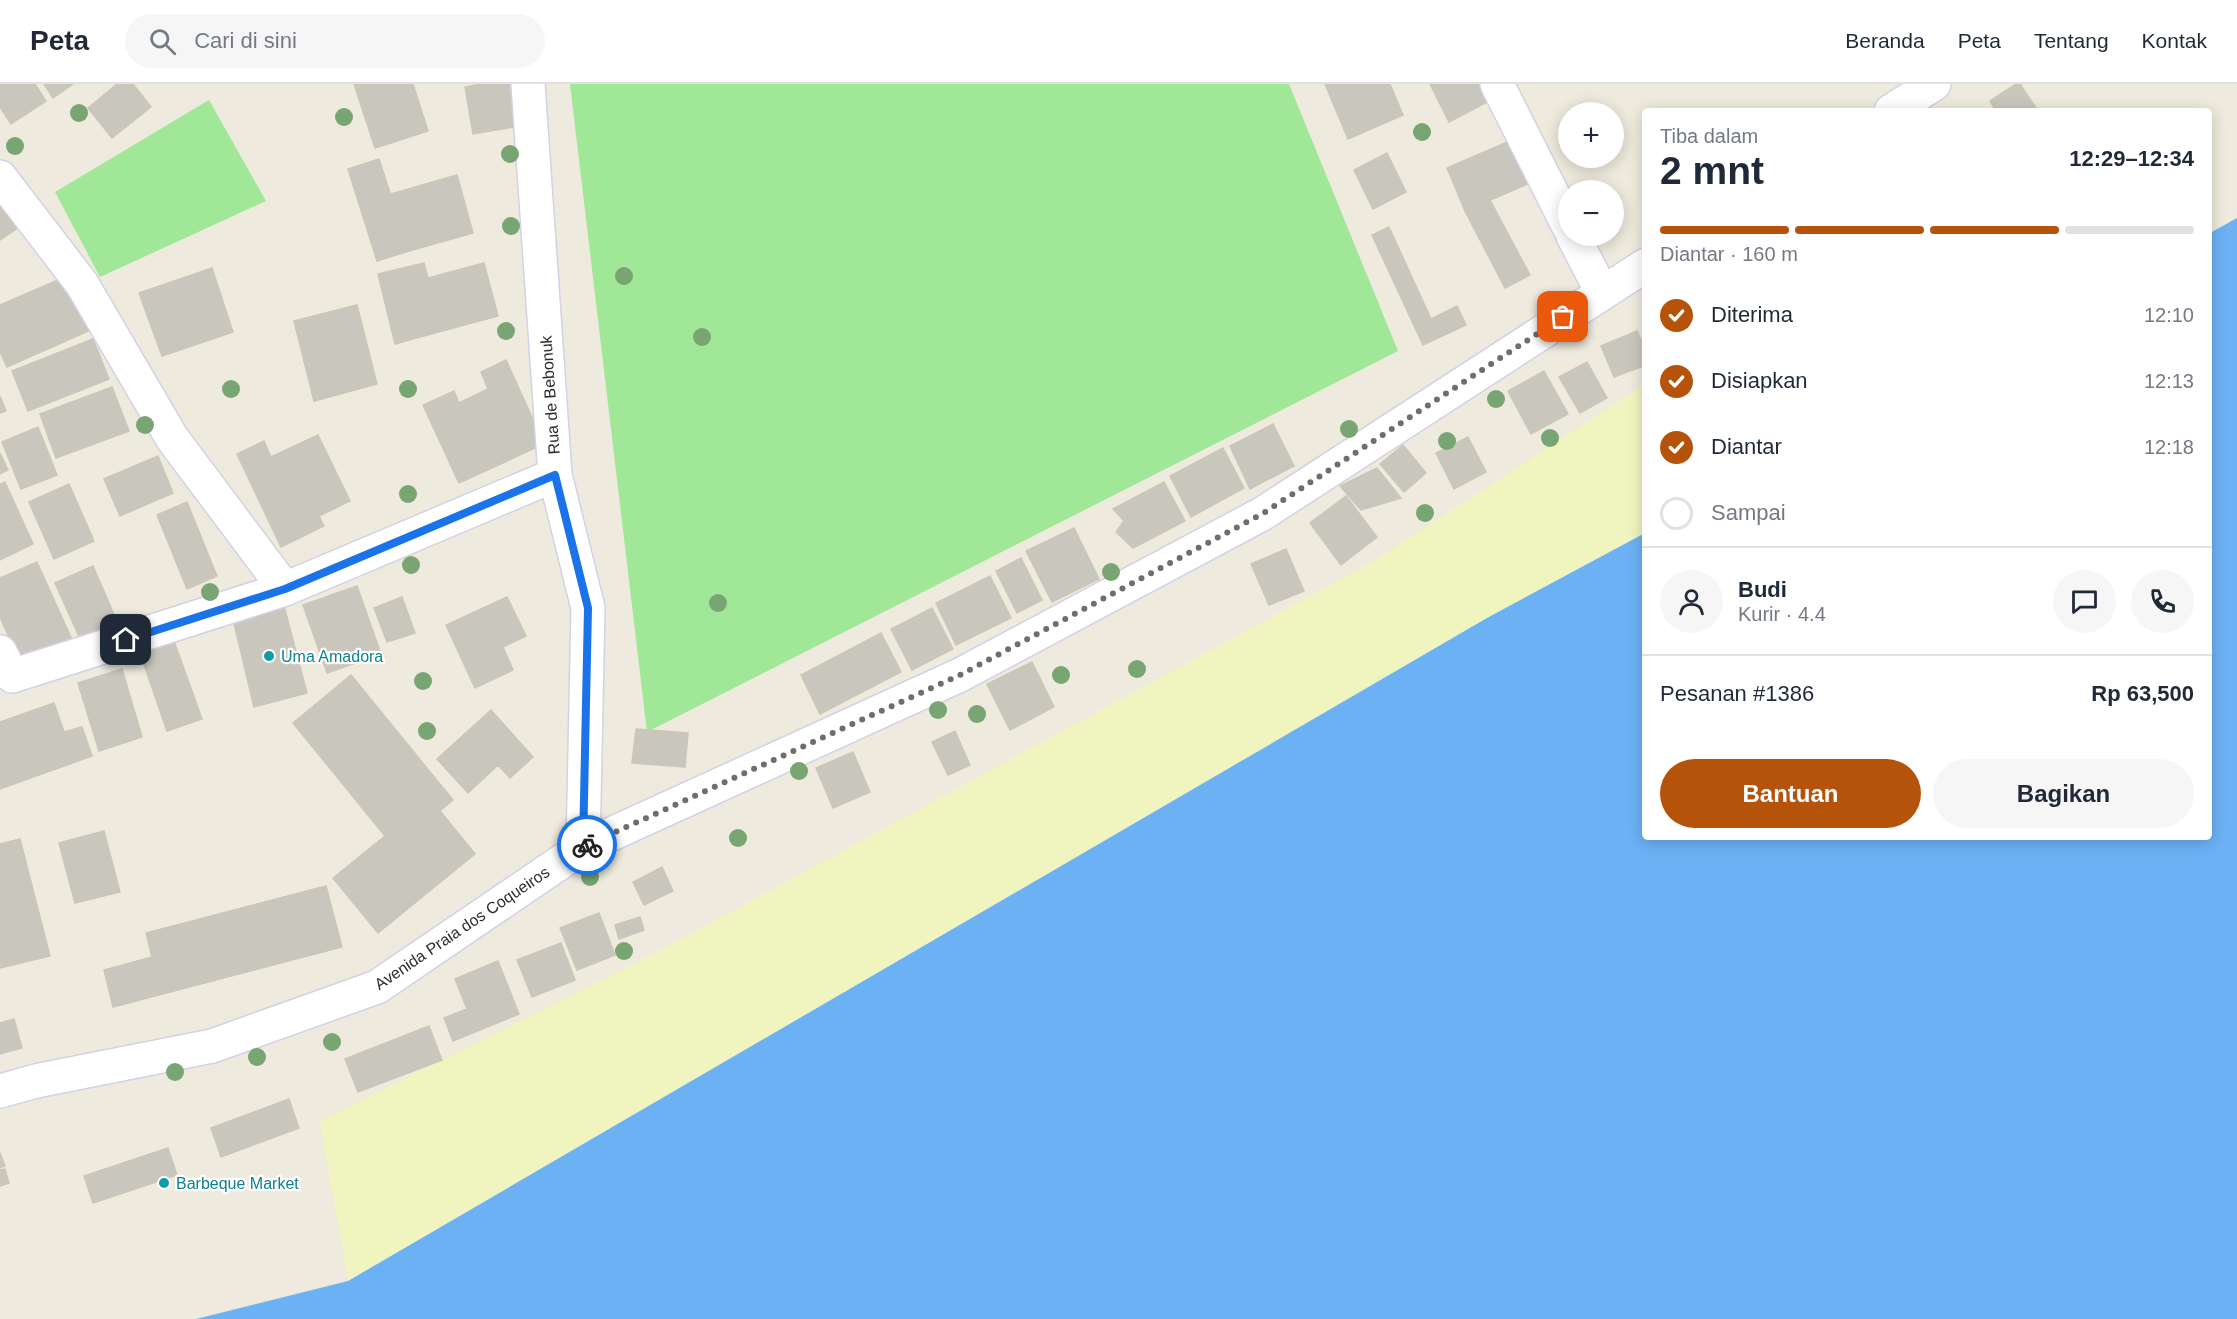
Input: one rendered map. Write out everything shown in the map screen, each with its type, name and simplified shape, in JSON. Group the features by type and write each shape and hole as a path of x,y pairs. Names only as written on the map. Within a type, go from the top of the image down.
{"street":[{"name":"Rua de Bebonuk","path":"528,84 555,475 588,608 583,847"},
{"path":"1497,84 1558,205"},
{"path":"1896,108 1934,84"},
{"path":"0,177 82,284 172,438 285,589"},
{"path":"1579,246 1602,292"},
{"name":"Avenida Praia dos Coqueiros","path":"0,1091 36,1081 212,1046 377,987 583,847 960,675 1262,514 1642,267"},
{"path":"4,669 285,589 555,475"}],"green space":[{"path":"570,84 1289,84 1398,351 647,732"},
{"path":"209,100 266,201 100,277 55,192"}],"sand":[{"path":"1642,386 1642,535 1487,618 348,1281 320,1121 661,950 1374,561"}],"water":[{"path":"2237,218 2237,1319 196,1319 348,1281 1487,618 1642,535 1642,840 2212,840 2212,232"}],"building":[{"path":"0,84 35,84 46,101 11,124 0,107"},
{"path":"44,84 73,84 53,98"},
{"path":"117,84 133,84 151,107 112,138 88,108"},
{"path":"354,84 413,84 428,131 375,148"},
{"path":"481,84 511,84 520,126 473,134 465,87"},
{"path":"1325,84 1390,84 1403,115 1348,139"},
{"path":"1430,84 1487,84 1495,98 1449,122"},
{"path":"2016,84 2020,84 2036,108 1994,108 1990,101"},
{"path":"1519,137 1537,180 1465,211 1447,168"},
{"path":"1387,153 1406,192 1373,209 1354,170"},
{"path":"379,159 409,251 377,261 348,169"},
{"path":"457,175 473,233 409,251 391,194"},
{"path":"0,198 19,227 0,240"},
{"path":"1490,200 1530,275 1505,288 1465,211"},
{"path":"1389,227 1431,319 1457,306 1466,325 1423,345 1372,235"},
{"path":"424,263 442,331 395,344 378,274"},
{"path":"484,263 498,316 442,331 428,278"},
{"path":"212,268 233,332 162,356 139,293"},
{"path":"65,277 88,331 7,367 0,352 0,305"},
{"path":"357,305 377,384 314,401 294,321"},
{"path":"1637,331 1642,342 1642,366 1614,377 1601,346"},
{"path":"93,339 109,379 28,411 12,371"},
{"path":"506,360 544,444 459,483 423,405 454,391 459,403 488,389 481,372"},
{"path":"1587,362 1607,398 1580,413 1559,377"},
{"path":"1544,371 1568,414 1531,434 1508,391"},
{"path":"112,387 129,431 56,458 40,414"},
{"path":"0,396 6,411 0,413"},
{"path":"1273,424 1294,466 1250,489 1230,446"},
{"path":"38,427 57,475 21,489 2,442"},
{"path":"318,435 350,501 319,516 324,526 281,547 237,454 264,441 271,457"},
{"path":"1468,437 1486,472 1454,489 1436,453"},
{"path":"1403,445 1426,473 1404,492 1380,464"},
{"path":"1223,448 1244,488 1191,517 1170,476"},
{"path":"0,453 8,470 0,474"},
{"path":"158,456 173,493 120,516 104,479"},
{"path":"1377,468 1401,498 1361,510 1340,486"},
{"path":"5,482 33,544 0,560 0,484"},
{"path":"1164,482 1185,521 1133,548 1116,532 1124,521 1113,509"},
{"path":"69,484 94,541 54,559 29,502"},
{"path":"1346,496 1377,537 1341,565 1310,523"},
{"path":"187,502 217,576 187,589 157,515"},
{"path":"1074,528 1099,579 1052,602 1026,551"},
{"path":"1286,549 1304,591 1269,605 1251,564"},
{"path":"1021,558 1042,600 1017,613 996,571"},
{"path":"37,562 74,644 22,667 0,617 0,578"},
{"path":"93,566 119,626 82,643 55,583"},
{"path":"990,576 1011,618 956,645 936,603"},
{"path":"357,586 381,654 327,673 303,605"},
{"path":"402,597 415,633 387,642 374,608"},
{"path":"507,597 526,636 503,647 513,670 475,688 446,625"},
{"name":"Uma Amadora","path":"284,606 307,693 254,707 233,619"},
{"path":"932,608 953,649 912,670 891,629"},
{"path":"881,633 901,672 820,714 801,675"},
{"path":"174,641 202,719 167,731 140,653"},
{"path":"1032,662 1054,707 1010,730 987,684"},
{"path":"122,669 142,737 99,751 78,683"},
{"path":"351,675 453,800 440,811 475,854 378,933 333,878 385,836 293,723"},
{"path":"54,703 64,732 82,727 92,756 0,789 0,722"},
{"path":"491,710 533,757 510,778 498,765 468,793 437,759"},
{"path":"636,729 688,733 685,767 632,763"},
{"path":"955,731 970,765 948,775 932,742"},
{"path":"853,752 870,792 833,808 816,768"},
{"path":"104,831 120,892 75,903 59,843"},
{"path":"20,839 50,956 0,968 0,844"},
{"path":"662,867 673,891 644,905 633,882"},
{"path":"326,886 342,947 113,1007 104,970 152,957 146,933"},
{"path":"599,913 615,955 577,970 560,928"},
{"path":"640,917 644,930 619,939 615,925"},
{"path":"561,943 575,980 532,997 517,960"},
{"path":"498,961 519,1014 453,1041 444,1018 467,1009 455,979"},
{"path":"14,1019 22,1048 0,1054 0,1023"},
{"path":"429,1026 442,1060 358,1092 345,1059"},
{"path":"289,1099 299,1128 221,1157 211,1128"},
{"path":"168,1148 177,1175 93,1203 84,1176"},
{"path":"0,1153 5,1166 0,1168"},
{"path":"5,1169 9,1183 0,1186 0,1170"}],"way so far":[{"path":"587,845 960,675 1262,514 1563,317"}],"place":[{"name":"Uma Amadora","path":"269,656"},
{"name":"Barbeque Market","path":"164,1183"}],"route":[{"path":"126,640 285,589 555,475 588,608 583,847 587,845"}]}
